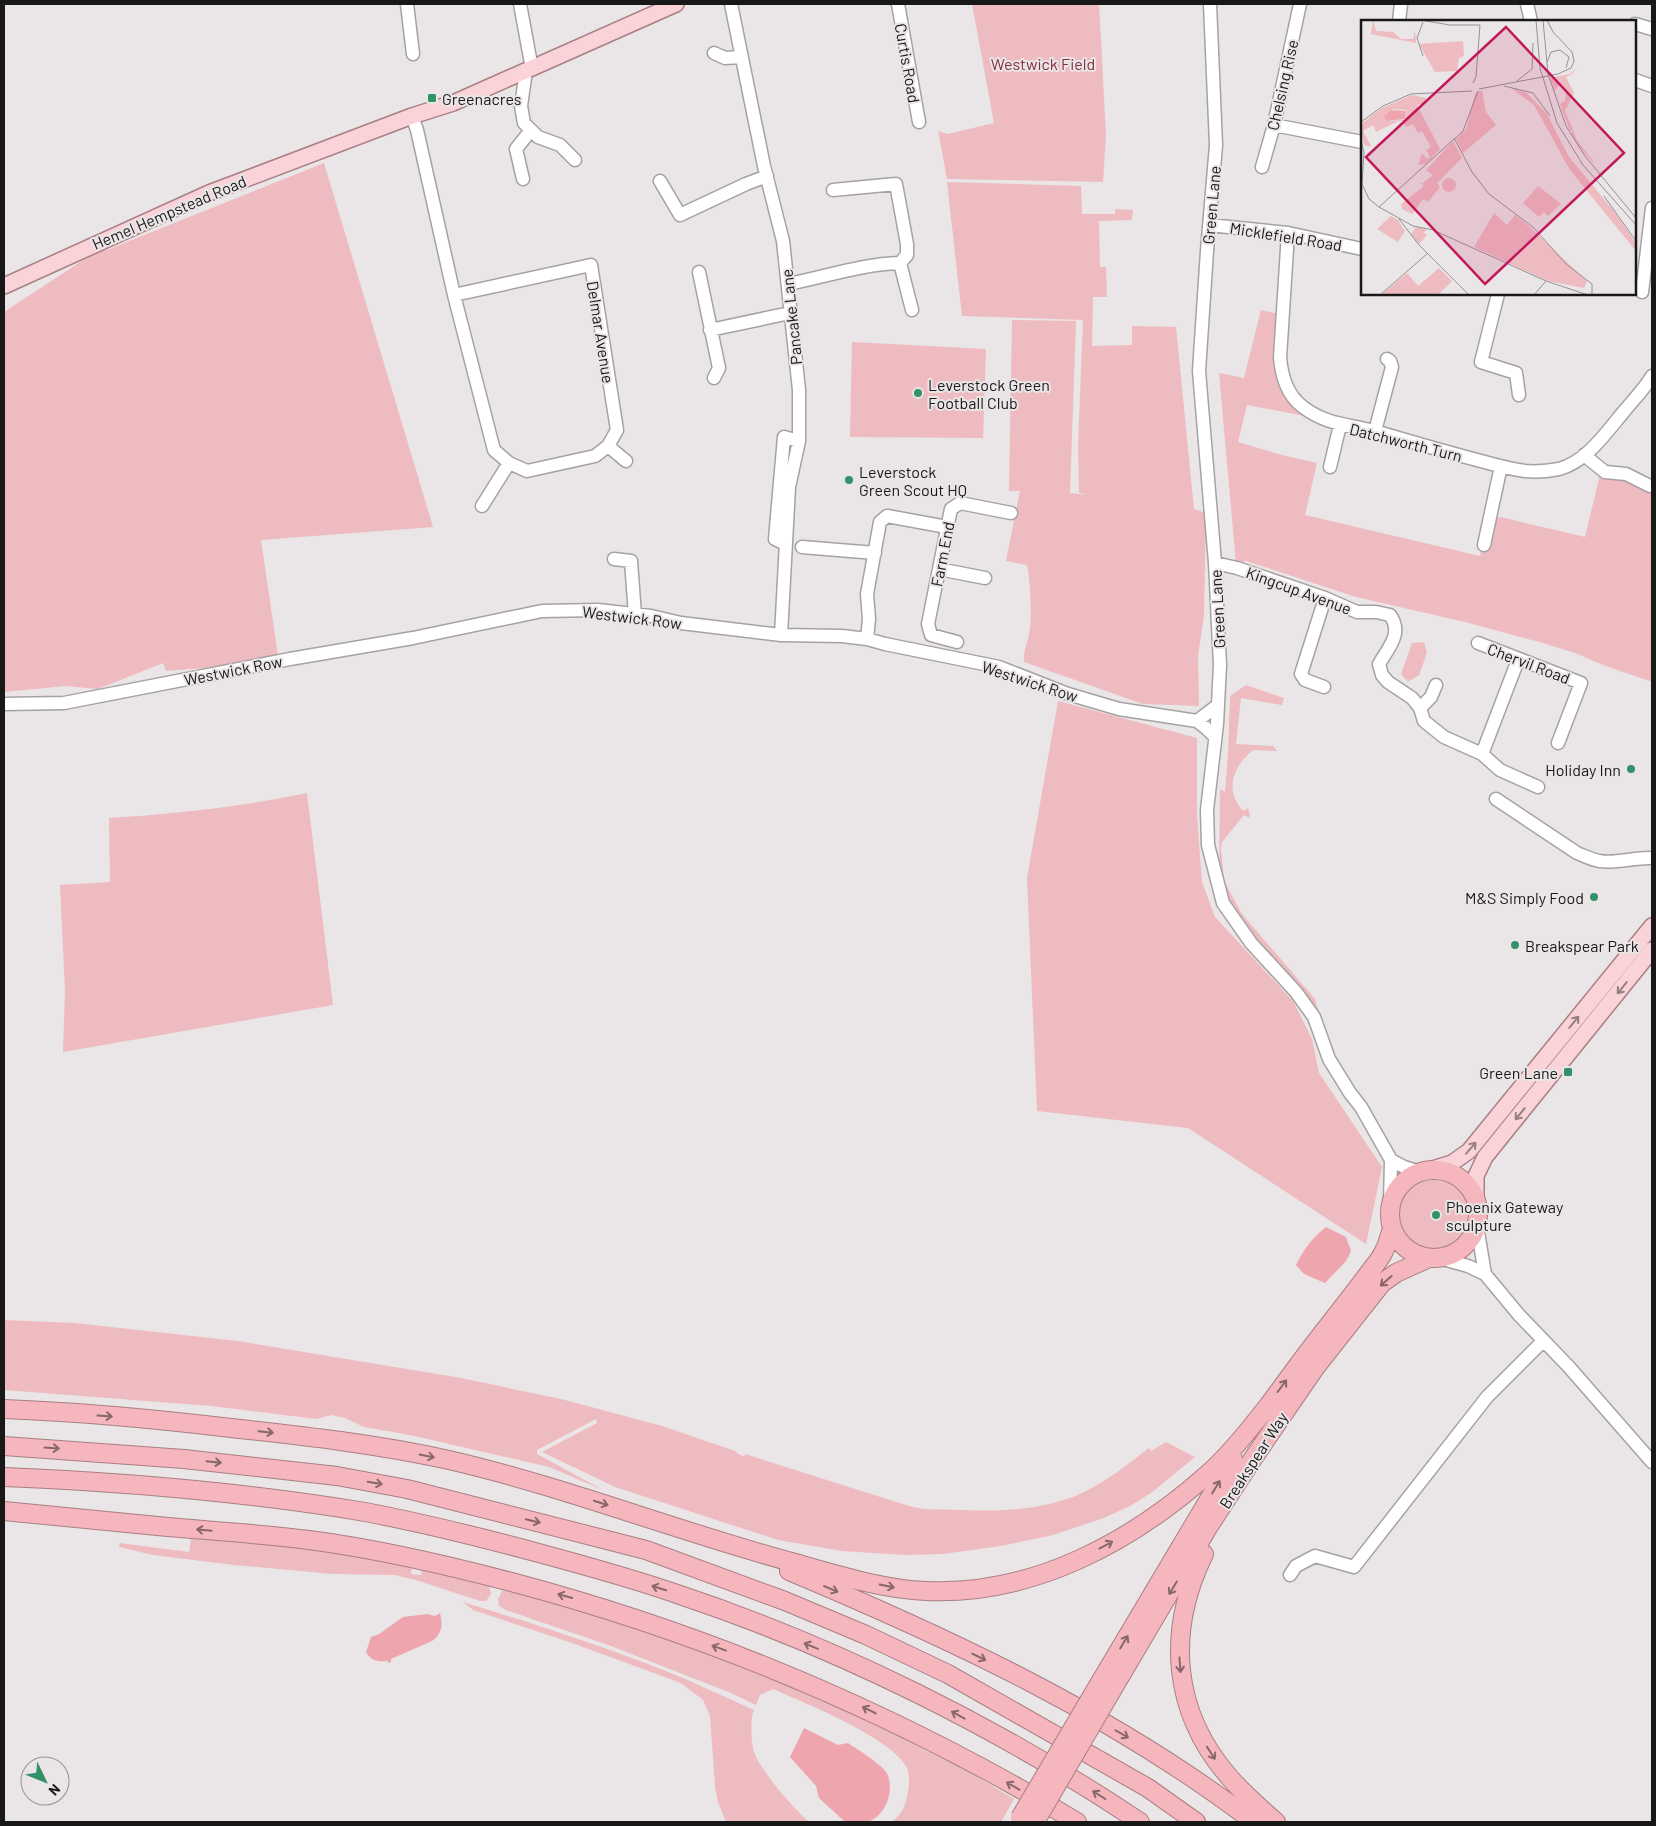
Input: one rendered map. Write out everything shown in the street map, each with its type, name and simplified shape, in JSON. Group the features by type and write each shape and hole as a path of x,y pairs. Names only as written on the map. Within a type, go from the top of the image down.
{"highway":[{"path":"1441,1170 1453,1174 1467,1185 1476,1200 1478,1213 1476,1226 1471,1238 1452,1255 1434,1258 1419,1256 1402,1246 1392,1228 1389,1217 1390,1204 1396,1190 1406,1179 1425,1171 1441,1170"},
{"name":"Breakspear Way","path":"1253,1425 1384,1253 1392,1228"},
{"name":"Breakspear Way","path":"1105,1688 1254,1457 1315,1368 1382,1284 1396,1272 1434,1258"},
{"path":"4,1409 166,1421 282,1433 389,1449 446,1460 505,1474 570,1493 705,1538 778,1566 917,1626 1057,1696 1162,1757 1213,1790 1254,1822"},
{"path":"705,1538 856,1579 906,1589 929,1591 964,1590 1020,1581 1063,1568 1139,1526 1211,1471 1253,1425"},
{"path":"1024,1821 1105,1688 1253,1425"},
{"path":"4,1446 184,1458 337,1476 407,1489 646,1550 785,1601 866,1635 948,1674 1148,1788 1196,1822"},
{"path":"1254,1457 1203,1556 1190,1587 1180,1642 1186,1702 1196,1729 1216,1760 1245,1794 1276,1822"},
{"path":"4,1477 138,1484 289,1500 368,1513 445,1529 587,1566 681,1595 766,1627 864,1669 934,1702 1034,1756 1140,1822"},
{"path":"4,1511 310,1540 468,1571 583,1602 670,1630 760,1664 856,1704 969,1761 1077,1822"},
{"path":"4,1523 166,1527"},
{"path":"1056,1809 1073,1822"}],"main road":[{"name":"Hemel Hempstead Road","path":"4,286 200,197 412,116 453,103 676,4"},
{"path":"1425,1171 1452,1163 1469,1151 1652,926"},
{"path":"1476,1200 1476,1176 1485,1158 1652,950"}],"street":[{"path":"406,4 413,54"},
{"path":"520,4 529,70 521,106 524,123 538,137 560,145 575,160"},
{"name":"Pancake Lane","path":"731,4 767,176 783,241 799,390 799,441 784,437 785,486 774,539 785,544 781,635"},
{"name":"Curtis Road","path":"898,4 919,122"},
{"name":"Green Lane","path":"1210,4 1216,145 1200,371 1215,563 1220,665 1218,705 1207,810 1208,845 1223,903 1250,942 1296,992 1314,1017 1329,1059 1350,1093 1362,1107 1391,1160 1390,1204"},
{"name":"Chelsing Rise","path":"1262,167 1274,125 1300,4"},
{"path":"1399,20 1401,4"},
{"path":"1527,4 1531,20"},
{"path":"1636,24 1652,29"},
{"path":"714,53 725,58 741,57"},
{"path":"1636,80 1652,86"},
{"path":"412,116 417,130 454,295 494,450 509,463 527,471 595,456 608,446 626,461"},
{"path":"1274,125 1361,142"},
{"path":"523,179 516,149 531,130"},
{"path":"660,181 680,215 767,176"},
{"path":"788,284 822,278 862,266 900,263 907,255 907,244 896,184 833,190"},
{"path":"1643,292 1652,208"},
{"name":"Micklefield Road","path":"1209,225 1288,233 1361,248"},
{"name":"Datchworth Turn","path":"1288,233 1280,358 1282,376 1290,392 1302,406 1321,419 1340,425 1376,431 1501,466 1526,471 1548,471 1568,466 1584,455 1601,438 1652,376"},
{"path":"900,263 912,310"},
{"name":"Delmar Avenue","path":"454,295 591,265 617,430 608,446"},
{"path":"699,272 719,368 714,378"},
{"path":"1498,295 1481,362 1516,373 1519,395"},
{"path":"710,330 790,313"},
{"path":"1376,431 1392,366 1388,359"},
{"path":"1330,467 1340,425"},
{"path":"1584,455 1605,472 1626,474 1650,486"},
{"path":"482,506 509,463"},
{"path":"1484,545 1501,466"},
{"name":"Farm End","path":"957,642 931,635 928,624 951,509 960,503 1011,513"},
{"path":"867,639 869,620 867,594 880,522 888,516 947,527"},
{"path":"802,547 875,553"},
{"path":"614,559 631,561 635,615"},
{"name":"Kingcup Avenue","path":"1215,563 1237,568 1325,598 1357,612 1376,612 1390,615 1395,622 1396,633 1379,664 1382,675 1388,682 1412,698 1420,708 1424,721 1444,737 1482,754 1500,770 1538,787"},
{"path":"939,569 985,578"},
{"path":"1324,687 1305,680 1301,674 1325,598"},
{"name":"Westwick Row","path":"4,704 64,703 280,661 413,638 542,611 598,610 681,623 781,635 842,636 867,639 1000,667 1068,694 1119,709 1197,721"},
{"name":"Chervil Road","path":"1478,643 1581,683 1558,743"},
{"path":"1482,754 1518,660"},
{"path":"1420,708 1431,697 1436,685"},
{"path":"1215,737 1197,721 1218,705"},
{"path":"1496,799 1577,853 1590,858 1602,862 1641,857 1652,858"},
{"path":"1391,1160 1404,1167 1425,1171"},
{"path":"1476,1226 1485,1274"},
{"path":"1434,1258 1468,1266 1485,1274 1652,1462"},
{"path":"1290,1575 1296,1566 1315,1556 1354,1567 1487,1397 1544,1341"}],"green space":[{"name":"Westwick Field","path":"972,4 1099,4 1106,135 1103,182 947,179 938,131 948,134 994,123"},
{"path":"324,163 433,527 261,540 278,656 255,664 166,671 163,663 98,689 66,686 4,692 4,312 97,251 107,250"},
{"path":"947,182 1081,186 1082,214 1115,214 1115,209 1133,210 1132,220 1099,221 1100,267 1106,267 1107,297 1093,297 1092,346 1132,345 1132,326 1176,327 1194,509 1206,513 1204,616 1198,656 1199,706 1143,704 1024,662 1024,653 1031,622 1027,565 1006,561 1020,491 1009,491 1012,320 1076,321 1070,493 1087,495 1079,493 1078,445 1083,320 962,316"},
{"path":"1261,310 1283,315 1282,376 1321,419 1247,405 1238,442 1317,463 1305,515 1480,556 1489,519 1500,517 1585,537 1601,470 1652,487 1652,682 1543,643 1465,622 1356,597 1246,561 1236,564 1219,373 1244,378"},
{"name":"Leverstock Green Football Club","path":"852,342 986,349 983,438 850,437"},
{"path":"1424,642 1427,653 1419,675 1408,682 1401,674 1412,643"},
{"path":"1246,685 1284,698 1282,705 1241,698 1236,744 1273,746 1277,751 1253,750 1236,771 1233,779 1234,795 1243,811 1248,808 1250,815 1249,818 1244,815 1222,842 1224,881 1242,914 1315,999 1321,1021 1245,934 1219,881 1220,789 1225,792 1230,696"},
{"path":"1058,701 1197,738 1197,816 1202,882 1215,917 1293,1001 1312,1039 1319,1073 1382,1167 1366,1244 1188,1128 1037,1111 1027,878"},
{"path":"307,793 333,1005 63,1052 65,991 60,885 110,882 109,818 208,809"},
{"path":"1434,1180 1454,1186 1464,1196 1470,1216 1464,1236 1454,1246 1434,1252 1414,1246 1404,1236 1398,1216 1404,1196 1414,1186"},
{"path":"4,1320 75,1323 238,1341 461,1378 565,1400 662,1426 738,1452 735,1452 744,1457 745,1454 923,1509 1003,1510 1043,1505 1063,1500 1100,1484 1149,1448 1151,1451 1166,1442 1195,1457 1151,1493 1130,1506 1104,1518 1053,1535 1001,1546 943,1554 905,1555 842,1551 778,1540 615,1487 542,1452 597,1423 596,1419 537,1450 537,1454 603,1490 549,1467 410,1435 364,1427 345,1418 331,1415 316,1419 211,1406 4,1390"},
{"path":"191,1538 307,1548 412,1567 411,1574 420,1575 422,1573 420,1571 425,1570 485,1582 489,1586 491,1594 486,1601 480,1601 395,1575 333,1574 234,1565 153,1555 119,1547 120,1543 189,1552"},
{"path":"508,1588 688,1645 738,1663 849,1711 974,1775 1014,1799 1001,1822 892,1822 902,1811 905,1802 909,1786 908,1770 897,1755 865,1733 825,1712 773,1689 760,1695 756,1705 731,1693 611,1646 506,1610 499,1606 498,1599 502,1591"},
{"path":"463,1602 641,1661 754,1710 752,1737 757,1760 778,1789 809,1822 726,1822 718,1802 715,1787 710,1716 703,1700 681,1683 572,1643 473,1610"}],"shaded area":[{"path":"1326,1227 1346,1237 1351,1251 1346,1261 1325,1283 1304,1274 1296,1265 1309,1244"},
{"path":"440,1613 441,1629 432,1641 391,1659 389,1663 372,1659 366,1652 371,1637 379,1634 403,1617 427,1614 435,1616"},
{"path":"804,1728 838,1745 848,1743 886,1772 890,1786 887,1801 880,1814 874,1819 866,1823 845,1822 819,1798 816,1786 790,1757"}],"place":[{"name":"Greenacres","path":"432,98"},
{"name":"Leverstock Green Football Club","path":"918,393"},
{"name":"Leverstock Green Scout HQ","path":"849,480"},
{"name":"Holiday Inn","path":"1631,769"},
{"name":"M&S Simply Food","path":"1594,897"},
{"name":"Breakspear Park","path":"1515,945"},
{"name":"Green Lane","path":"1568,1072"},
{"name":"Phoenix Gateway sculpture","path":"1436,1215"}]}
